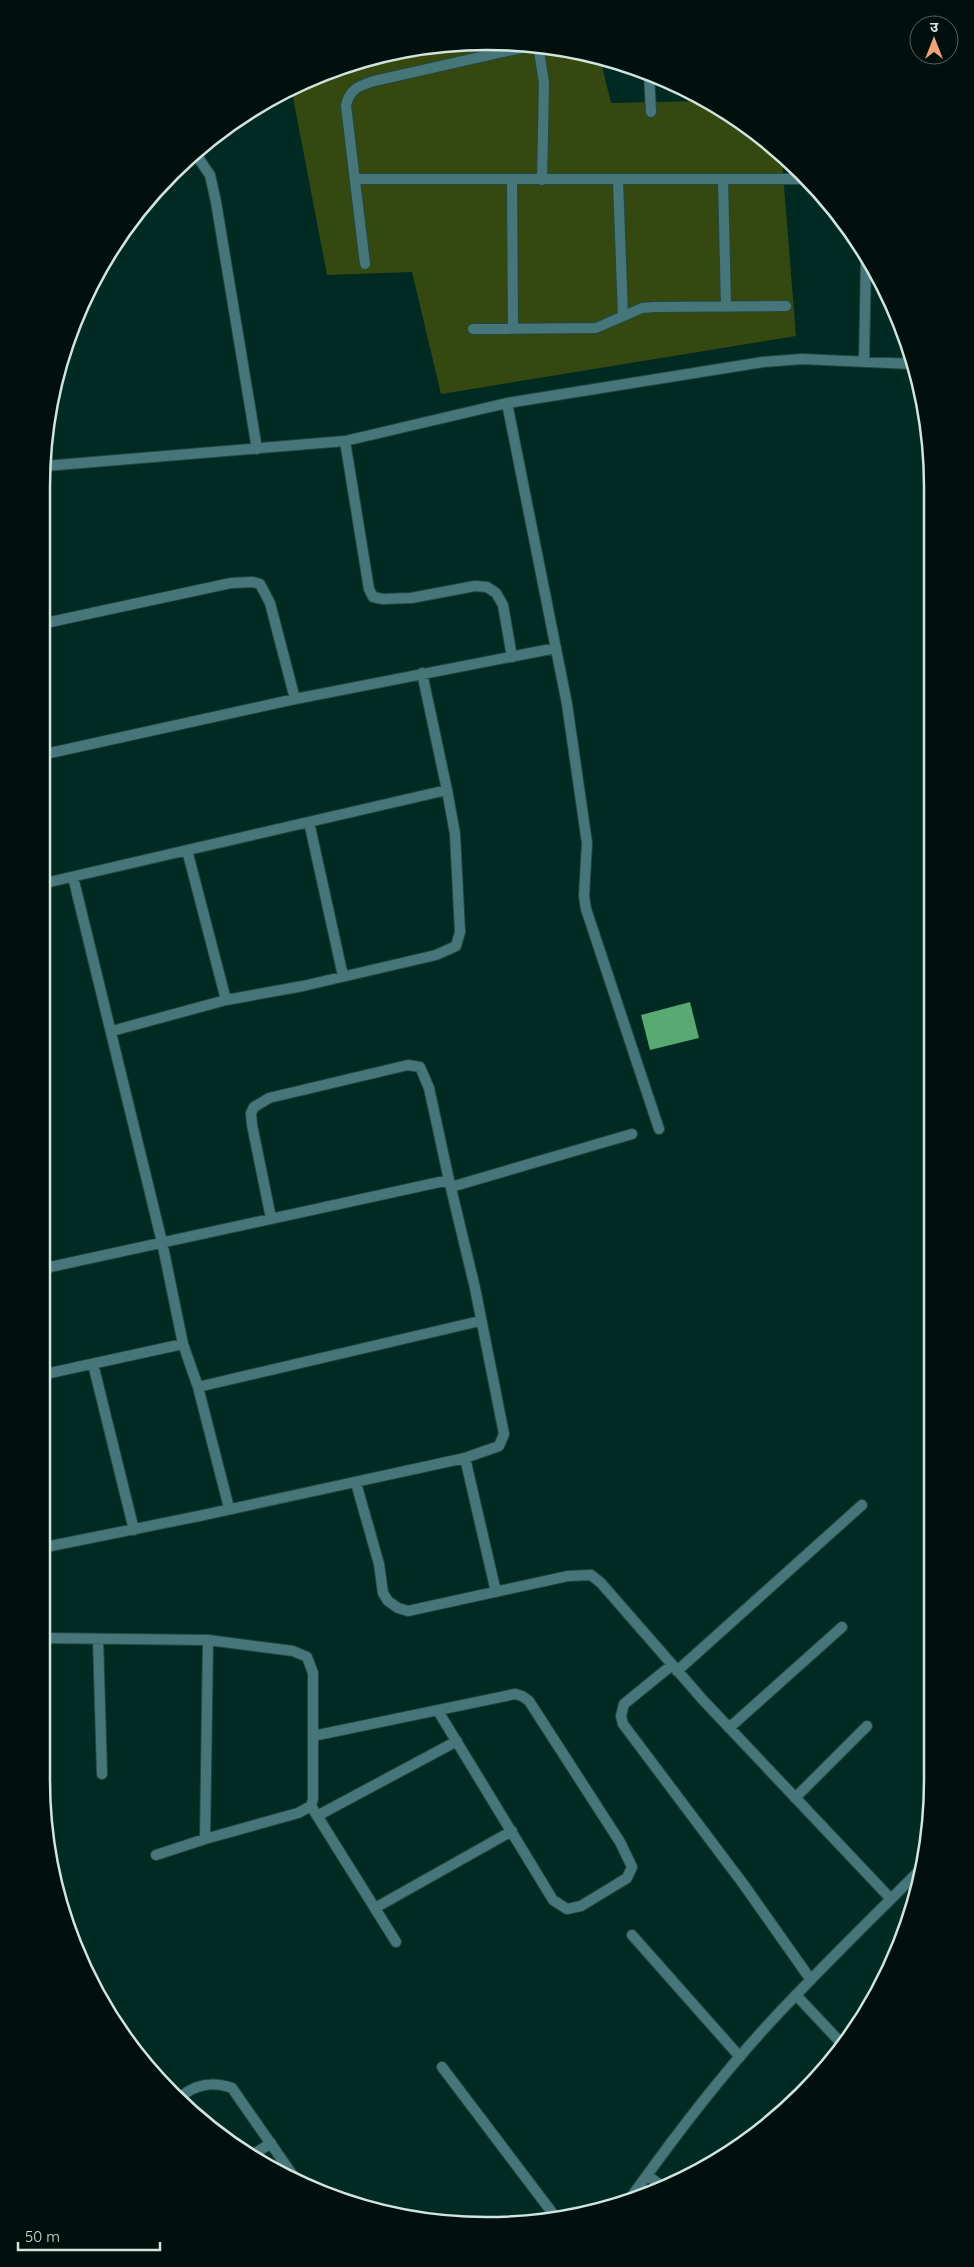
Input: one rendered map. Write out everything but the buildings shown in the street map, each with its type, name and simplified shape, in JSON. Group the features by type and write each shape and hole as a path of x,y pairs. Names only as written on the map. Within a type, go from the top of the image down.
{"street":[{"path":"365,264 346,106 347,98 357,87 374,81 508,51"},
{"path":"539,54 544,83 542,180"},
{"path":"649,81 651,112"},
{"path":"199,158 210,175 216,202 257,448"},
{"path":"355,179 797,179"},
{"path":"512,180 513,329"},
{"path":"618,180 623,316"},
{"path":"723,180 726,306"},
{"path":"864,362 866,270"},
{"path":"473,329 596,328 642,308 786,306"},
{"path":"51,466 344,441 507,403 763,362 802,359 906,364"},
{"path":"507,403 567,704 587,843 584,896 586,909 658,1129"},
{"path":"344,441 369,589 373,597 383,599 411,598 475,586 487,587 496,593 503,604 512,657"},
{"path":"50,622 231,583 254,582 260,584 270,603 295,699"},
{"path":"50,753 295,699 556,648"},
{"path":"112,1031 226,1000 436,955 456,946 460,932 454,834 447,790 422,673"},
{"path":"50,882 447,790"},
{"path":"309,822 343,976"},
{"path":"187,850 226,1000"},
{"path":"73,877 162,1242 183,1344 198,1387 229,1508"},
{"path":"50,1546 356,1483 464,1458 499,1446 504,1434 429,1088 420,1067 415,1064 408,1064 269,1098 254,1106 251,1114 252,1126 271,1218"},
{"path":"50,1267 271,1218 450,1184 632,1134"},
{"path":"198,1387 480,1321"},
{"path":"50,1373 183,1344"},
{"path":"93,1364 134,1530"},
{"path":"464,1458 496,1592"},
{"path":"356,1483 379,1564 384,1593 388,1601 398,1608 408,1611 568,1576 591,1575 601,1583 729,1728 891,1899"},
{"path":"811,1980 744,1885 623,1724 621,1710 624,1704 675,1668 862,1505"},
{"path":"729,1728 842,1627"},
{"path":"50,1638 208,1640 293,1652 307,1656 313,1673 313,1799 311,1806 396,1942"},
{"path":"98,1638 102,1774"},
{"path":"205,1839 208,1640"},
{"path":"313,1736 438,1710 515,1694 522,1696 529,1701 620,1842 632,1867 627,1878 581,1906 567,1909 553,1900 438,1710"},
{"path":"795,1798 867,1726"},
{"path":"317,1816 457,1741"},
{"path":"156,1855 298,1812 311,1806"},
{"path":"375,1908 512,1832"},
{"path":"636,2191 740,2057 796,1995 913,1877"},
{"path":"632,1935 740,2057"},
{"path":"796,1995 838,2040"},
{"path":"442,2067 552,2212"},
{"path":"184,2095 200,2084 222,2084 232,2088 289,2169"},
{"path":"258,2152 271,2143"},
{"path":"647,2175 657,2183"}],"green space":[{"path":"487,50 544,54 572,58 602,66 611,103 692,101 753,140 782,165 796,336 441,394 412,272 327,275 293,96 347,73 402,58 458,51"}]}
